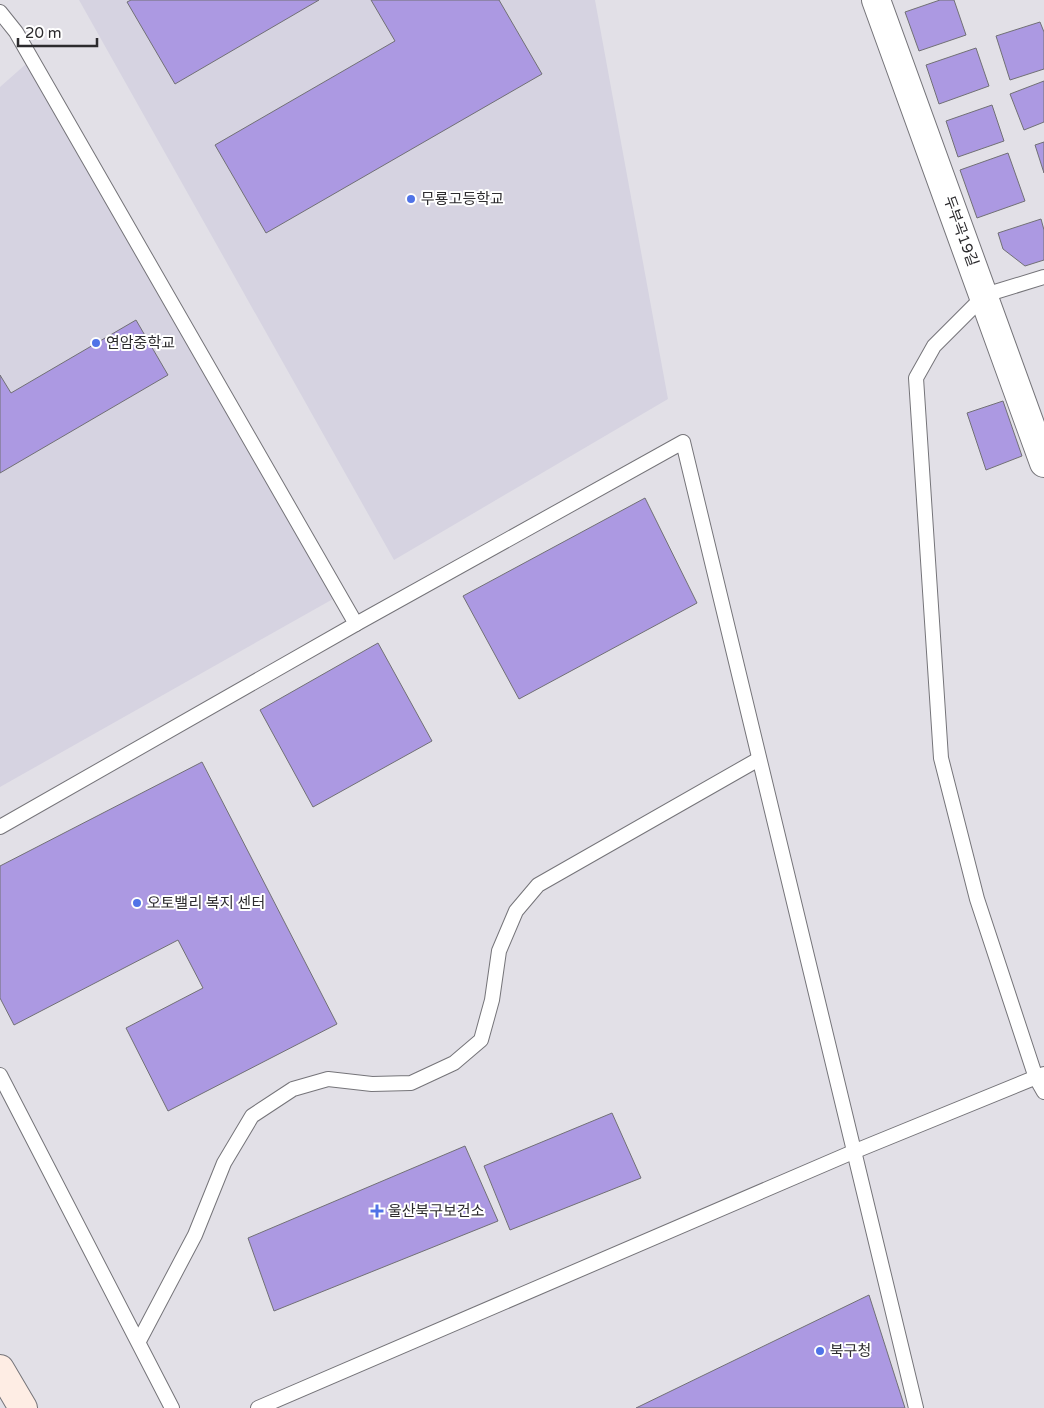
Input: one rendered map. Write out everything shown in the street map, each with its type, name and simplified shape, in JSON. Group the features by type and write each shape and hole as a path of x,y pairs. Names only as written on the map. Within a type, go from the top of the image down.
{"main road":[{"path":"0,1369 23,1408"},
{"path":"0,1384 12,1408"}],"street":[{"name":"두부곡19길","path":"876,0 985,295 1044,463"}],"lane":[{"path":"0,12 16,32 356,624"},
{"path":"1044,277 985,295 934,346 916,378 941,758 977,899 1044,1092"},
{"path":"0,827 356,624 683,442 916,1408"},
{"path":"139,1341 195,1235 224,1163 252,1116 293,1089 328,1079 372,1084 411,1083 454,1063 480,1040 492,1000 499,950 516,912 538,885 759,759"},
{"path":"0,1075 172,1408"},
{"path":"258,1408 853,1152 1040,1076"}],"shaded area":[{"name":"무룡고등학교","path":"79,0 595,0 668,399 394,560"},
{"name":"연암중학교","path":"35,56 333,599 0,787 0,87"}],"building":[{"path":"131,0 319,0 175,84 127,2"},
{"path":"371,0 499,0 542,74 266,233 215,145 395,41"},
{"path":"940,0 954,0 966,35 919,51 905,12"},
{"path":"1040,22 1044,32 1044,69 1010,80 996,36"},
{"path":"976,48 989,86 939,104 926,65"},
{"path":"1044,81 1044,122 1024,130 1010,94"},
{"path":"992,105 1004,141 958,157 946,121"},
{"path":"1044,142 1044,173 1035,145"},
{"path":"1008,153 1025,201 977,218 960,170"},
{"path":"1041,219 1044,230 1044,260 1025,266 1003,249 998,233"},
{"path":"136,320 168,375 0,473 0,375 11,393"},
{"path":"1003,401 1022,456 986,470 967,413"},
{"path":"645,498 697,603 519,699 463,596"},
{"path":"378,643 432,741 313,807 260,710"},
{"name":"오토밸리 복지 센터","path":"202,762 337,1024 168,1111 126,1028 203,988 178,940 14,1025 0,998 0,866"},
{"path":"612,1113 641,1178 510,1230 484,1166"},
{"path":"465,1146 498,1221 274,1311 248,1238"},
{"name":"북구청","path":"869,1295 905,1408 636,1408"}],"place":[{"name":"무룡고등학교","path":"411,199"},
{"name":"연암중학교","path":"96,343"},
{"name":"오토밸리 복지 센터","path":"137,903"},
{"name":"울산북구보건소","path":"377,1211"},
{"name":"북구청","path":"820,1351"}]}
